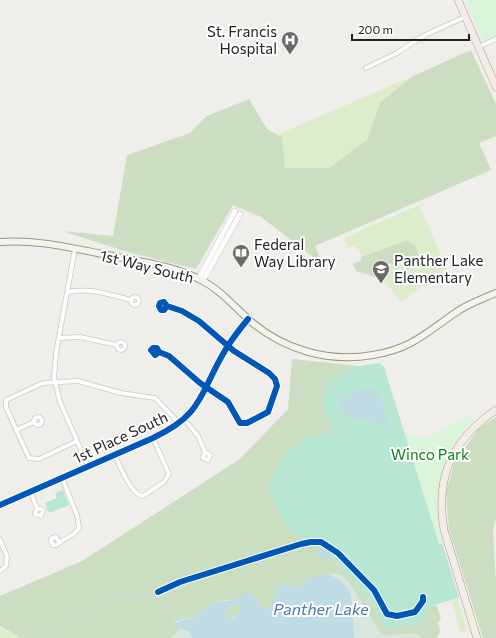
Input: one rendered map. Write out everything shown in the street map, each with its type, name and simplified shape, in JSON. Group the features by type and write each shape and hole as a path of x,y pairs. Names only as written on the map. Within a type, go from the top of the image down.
{"main road":[{"path":"458,0 496,87"},
{"name":"1st Way South","path":"0,242 36,242 75,249 138,261 201,280 224,296 248,319 280,341 302,350 325,356 346,357 389,352 412,343 430,332 461,309 496,293"},
{"path":"477,638 444,530 441,512 442,492 448,467 461,441 473,426 496,410"}],"street":[{"path":"366,68 397,53 425,35 465,17"},
{"path":"478,47 496,40"},
{"path":"201,280 238,212"},
{"path":"75,249 54,367 55,382 60,402 88,466"},
{"path":"68,292 78,290 95,291 131,300"},
{"path":"159,352 166,353 207,389 228,402 237,419 242,423 247,423 266,414 272,403 277,386 274,377 228,346 195,318 182,311 167,306"},
{"name":"1st Place South","path":"0,505 31,493 170,430 197,406 228,346 248,319"},
{"path":"59,338 80,337 117,345"},
{"path":"77,441 39,459 32,460 28,456 16,430 6,406 6,400 37,385 55,382 82,382 121,393 152,396 161,402 179,423"},
{"path":"184,419 198,436 205,452"},
{"path":"16,430 34,422"},
{"path":"115,455 132,488 139,496 143,496 164,482 169,474 153,438"},
{"path":"59,542 72,536 79,528 77,515 62,478"},
{"path":"31,493 37,508"},
{"path":"0,540 7,562 6,566 0,571"}],"green space":[{"path":"465,0 496,0 496,37 484,42"},
{"path":"471,50 496,104 496,136 479,143 491,170 315,246 320,258 318,261 261,217 233,205 196,269 131,253 62,231 113,236 127,155 190,133 207,116 249,99 267,129 282,137 285,168 329,168 367,140 380,103 411,77"},
{"path":"411,77 380,103 367,140 329,168 285,168 282,138 279,134"},
{"path":"419,205 447,268 401,302 378,273 387,266 393,264 400,264 404,266 404,241 361,257 360,251 354,246 348,247 344,238"},
{"path":"405,241 411,243 416,249 419,257 416,262 409,266 400,263 389,264 375,277 356,271 353,264 361,261 361,257"},
{"path":"292,359 358,366 330,381 322,403 334,432 308,436 287,527 329,555 365,594 388,630 419,623 433,605 437,606 441,619 438,623 440,631 437,637 439,638 354,638 352,609 314,576 298,587 289,584 279,585 270,608 263,610 233,600 216,602 194,617 174,622 181,629 171,638 22,638 0,626 0,596 82,561 240,459 288,409"},
{"path":"380,363 384,367 439,544 442,543 459,598 433,605 419,623 388,630 365,594 329,555 287,527 267,486 286,453 308,436 334,432 322,403 330,381 358,366"},
{"name":"Winco Park","path":"470,415 473,420 462,433 454,447 442,477 438,510 442,543 439,544 405,433 421,436 422,439"},
{"path":"496,417 496,518 493,531 496,582 496,638 483,638 449,530 446,493 454,464 478,429"},
{"path":"63,490 69,505 49,513 45,503 57,498 55,493"},
{"path":"458,599 467,631 460,632 452,601"},
{"path":"237,603 241,606 241,612 231,619 226,617 225,613 231,606"},
{"path":"0,626 1,628 22,638 0,638"}],"shaded area":[{"path":"327,574 340,574 348,581 381,633 389,635 415,633 423,638 354,638 353,620 349,605 333,576"},
{"path":"181,629 189,631 192,638 171,638"}],"water":[{"path":"376,388 386,414 387,426 370,420 350,419 339,406 339,397 347,398 352,391 356,389"},
{"path":"315,544 336,554 320,559"},
{"name":"Panther Lake","path":"327,574 340,581 349,591 353,614 354,638 192,638 189,631 181,629 174,623 194,617 216,602 233,600 247,592 253,595 263,610 270,608 278,585 289,584 298,587 314,576","holes":["237,603 241,606 241,612 232,619 226,617 225,613 231,606"]}],"waterway":[{"path":"28,637 85,615 100,603 122,594 142,593 150,596 166,605 182,620"}],"cycle path":[{"path":"159,352 155,355 151,350 153,348 157,348 159,352 169,356 200,383 228,402 240,423 247,423 268,412 277,386 275,379 269,373 234,351 199,321 182,311 167,306 164,302 160,303 159,306 161,310 164,310 167,306"},
{"path":"0,505 169,430 181,421 197,403 226,349 248,319"},
{"path":"158,592 180,582 301,544 321,542 338,553 374,590 387,614 397,616 415,612 423,601 423,597"}],"place":[{"name":"St. Francis Hospital","path":"290,55"},
{"name":"Federal Way Library","path":"241,268"},
{"name":"Panther Lake Elementary","path":"381,284"}]}
